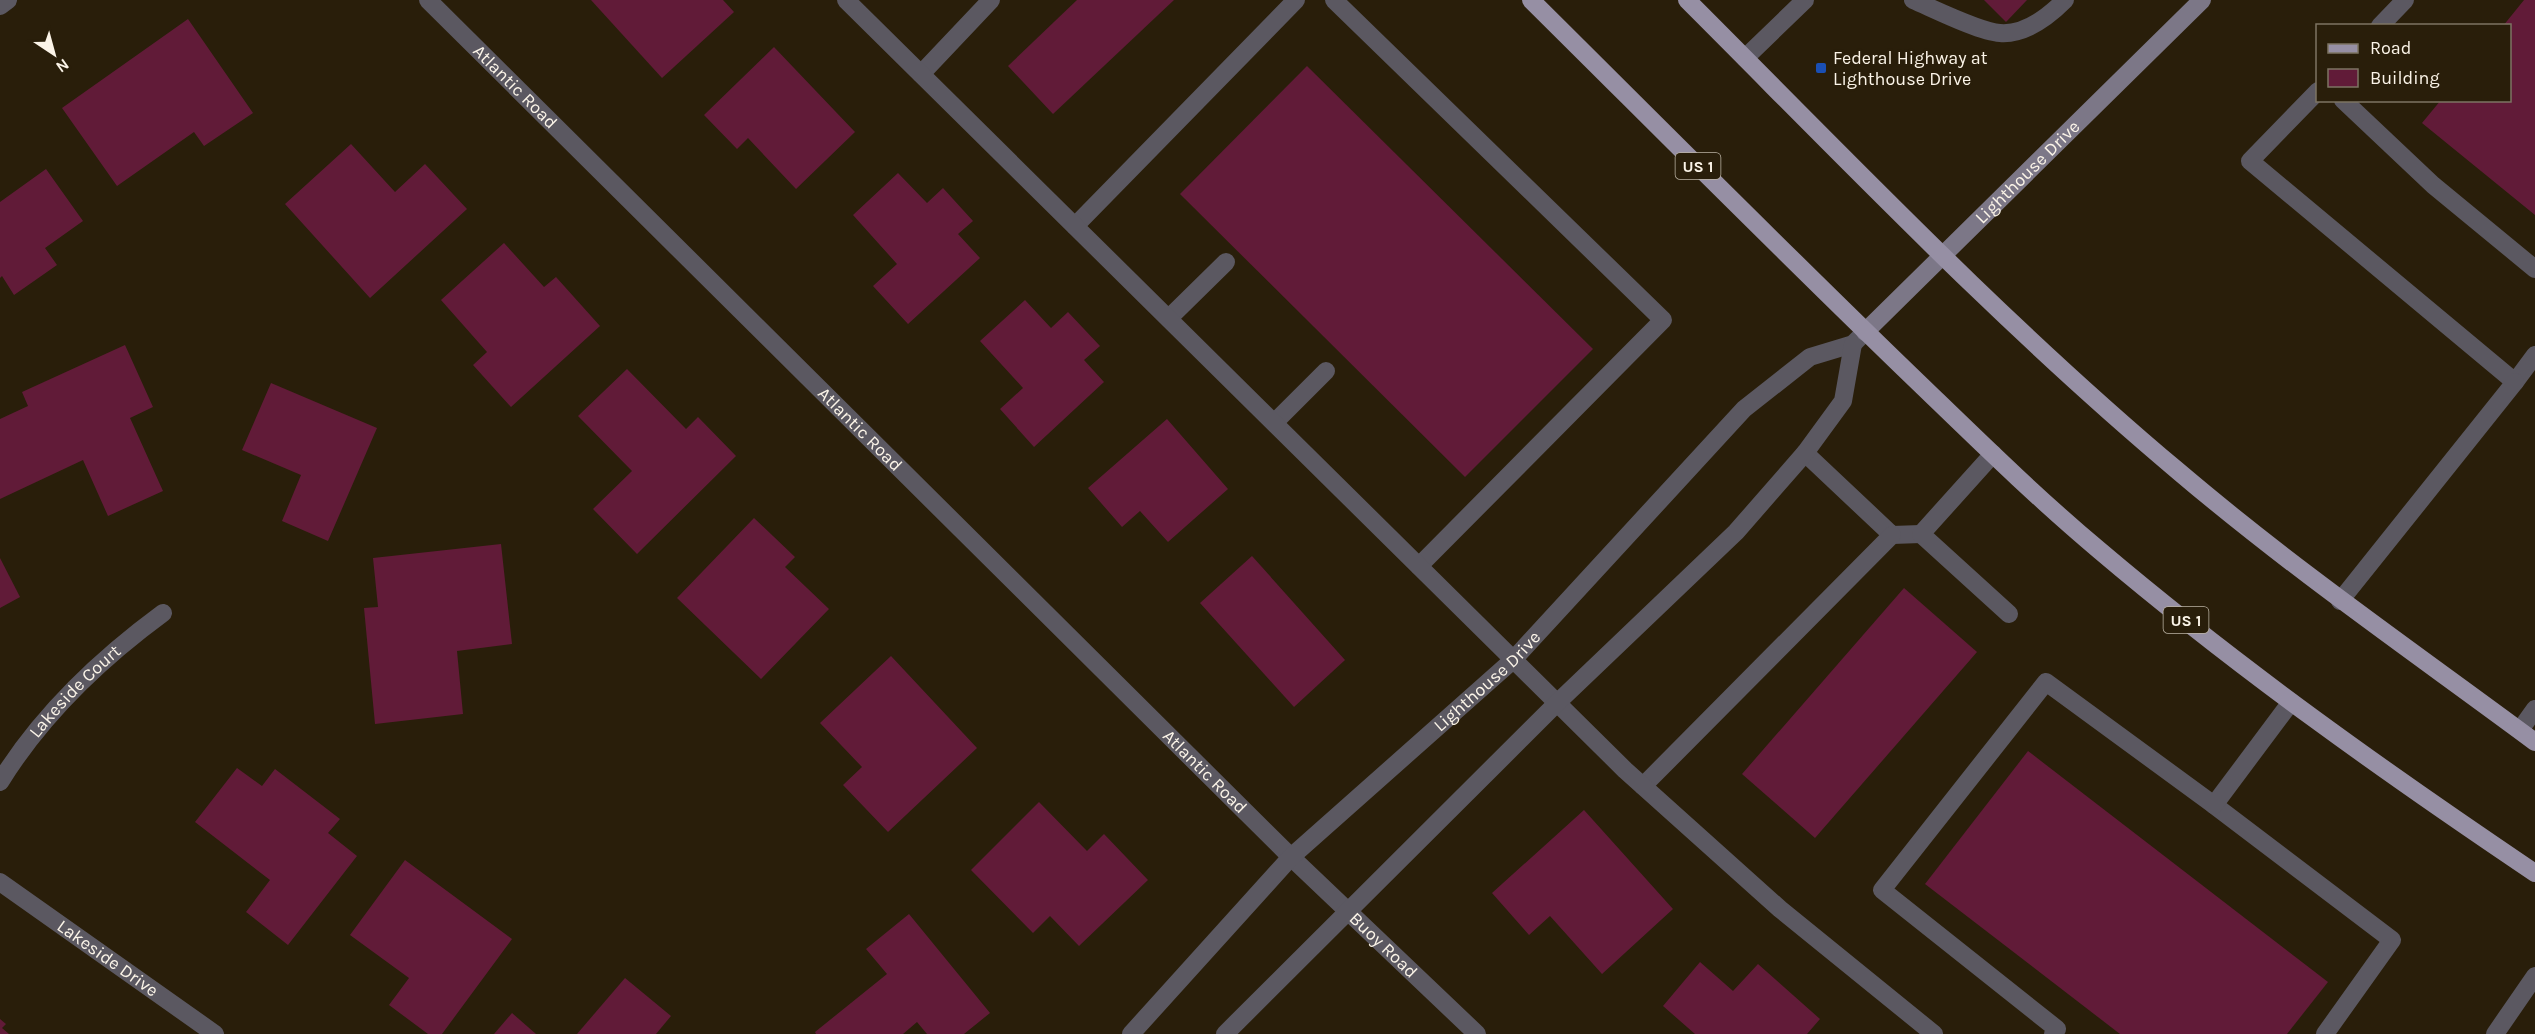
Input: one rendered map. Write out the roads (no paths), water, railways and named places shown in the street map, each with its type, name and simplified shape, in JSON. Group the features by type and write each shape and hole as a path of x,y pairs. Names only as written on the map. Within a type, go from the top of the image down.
{"main road":[{"name":"US 1","path":"1531,0 1859,338 2098,549 2347,744 2535,873"},
{"path":"1687,0 1942,255 2058,367 2177,471 2285,559 2535,742"}],"street":[{"path":"0,6 8,0"},
{"name":"Atlantic Road","path":"428,0 1291,857"},
{"path":"846,0 1643,786 1780,909 1934,1034"},
{"path":"921,74 991,0"},
{"path":"1075,226 1296,0"},
{"path":"1745,58 1805,0"},
{"path":"1913,0 1970,24 2000,33 2033,26 2065,0"},
{"name":"Lighthouse Drive","path":"1131,1034 1291,857 1513,660 1744,409 1810,357 1859,338 2202,0"},
{"path":"2382,24 2404,0"},
{"path":"1340,2 1663,320 1419,566"},
{"path":"2316,93 2250,161 2515,382"},
{"path":"2345,102 2433,185 2535,269"},
{"path":"1169,318 1226,262"},
{"path":"1225,1034 1557,703 1736,532 1805,453 1843,401 1859,338"},
{"path":"2340,601 2535,355"},
{"path":"1275,422 1326,371"},
{"path":"1805,453 1892,535"},
{"path":"1921,534 1993,454"},
{"path":"1643,786 1892,535 1921,534 2009,614"},
{"name":"Lakeside Court","path":"0,782 13,760 62,700 117,647 163,613"},
{"path":"2058,1032 1882,890 2046,682 2392,940 2325,1034"},
{"path":"2214,806 2291,702"},
{"path":"2520,730 2535,709"},
{"name":"Buoy Road","path":"1291,857 1477,1034"},
{"name":"Lakeside Drive","path":"0,882 215,1034"},
{"path":"2495,1034 2535,976"}],"place":[{"name":"Federal Highway at Lighthouse Drive","path":"1821,68"}]}
